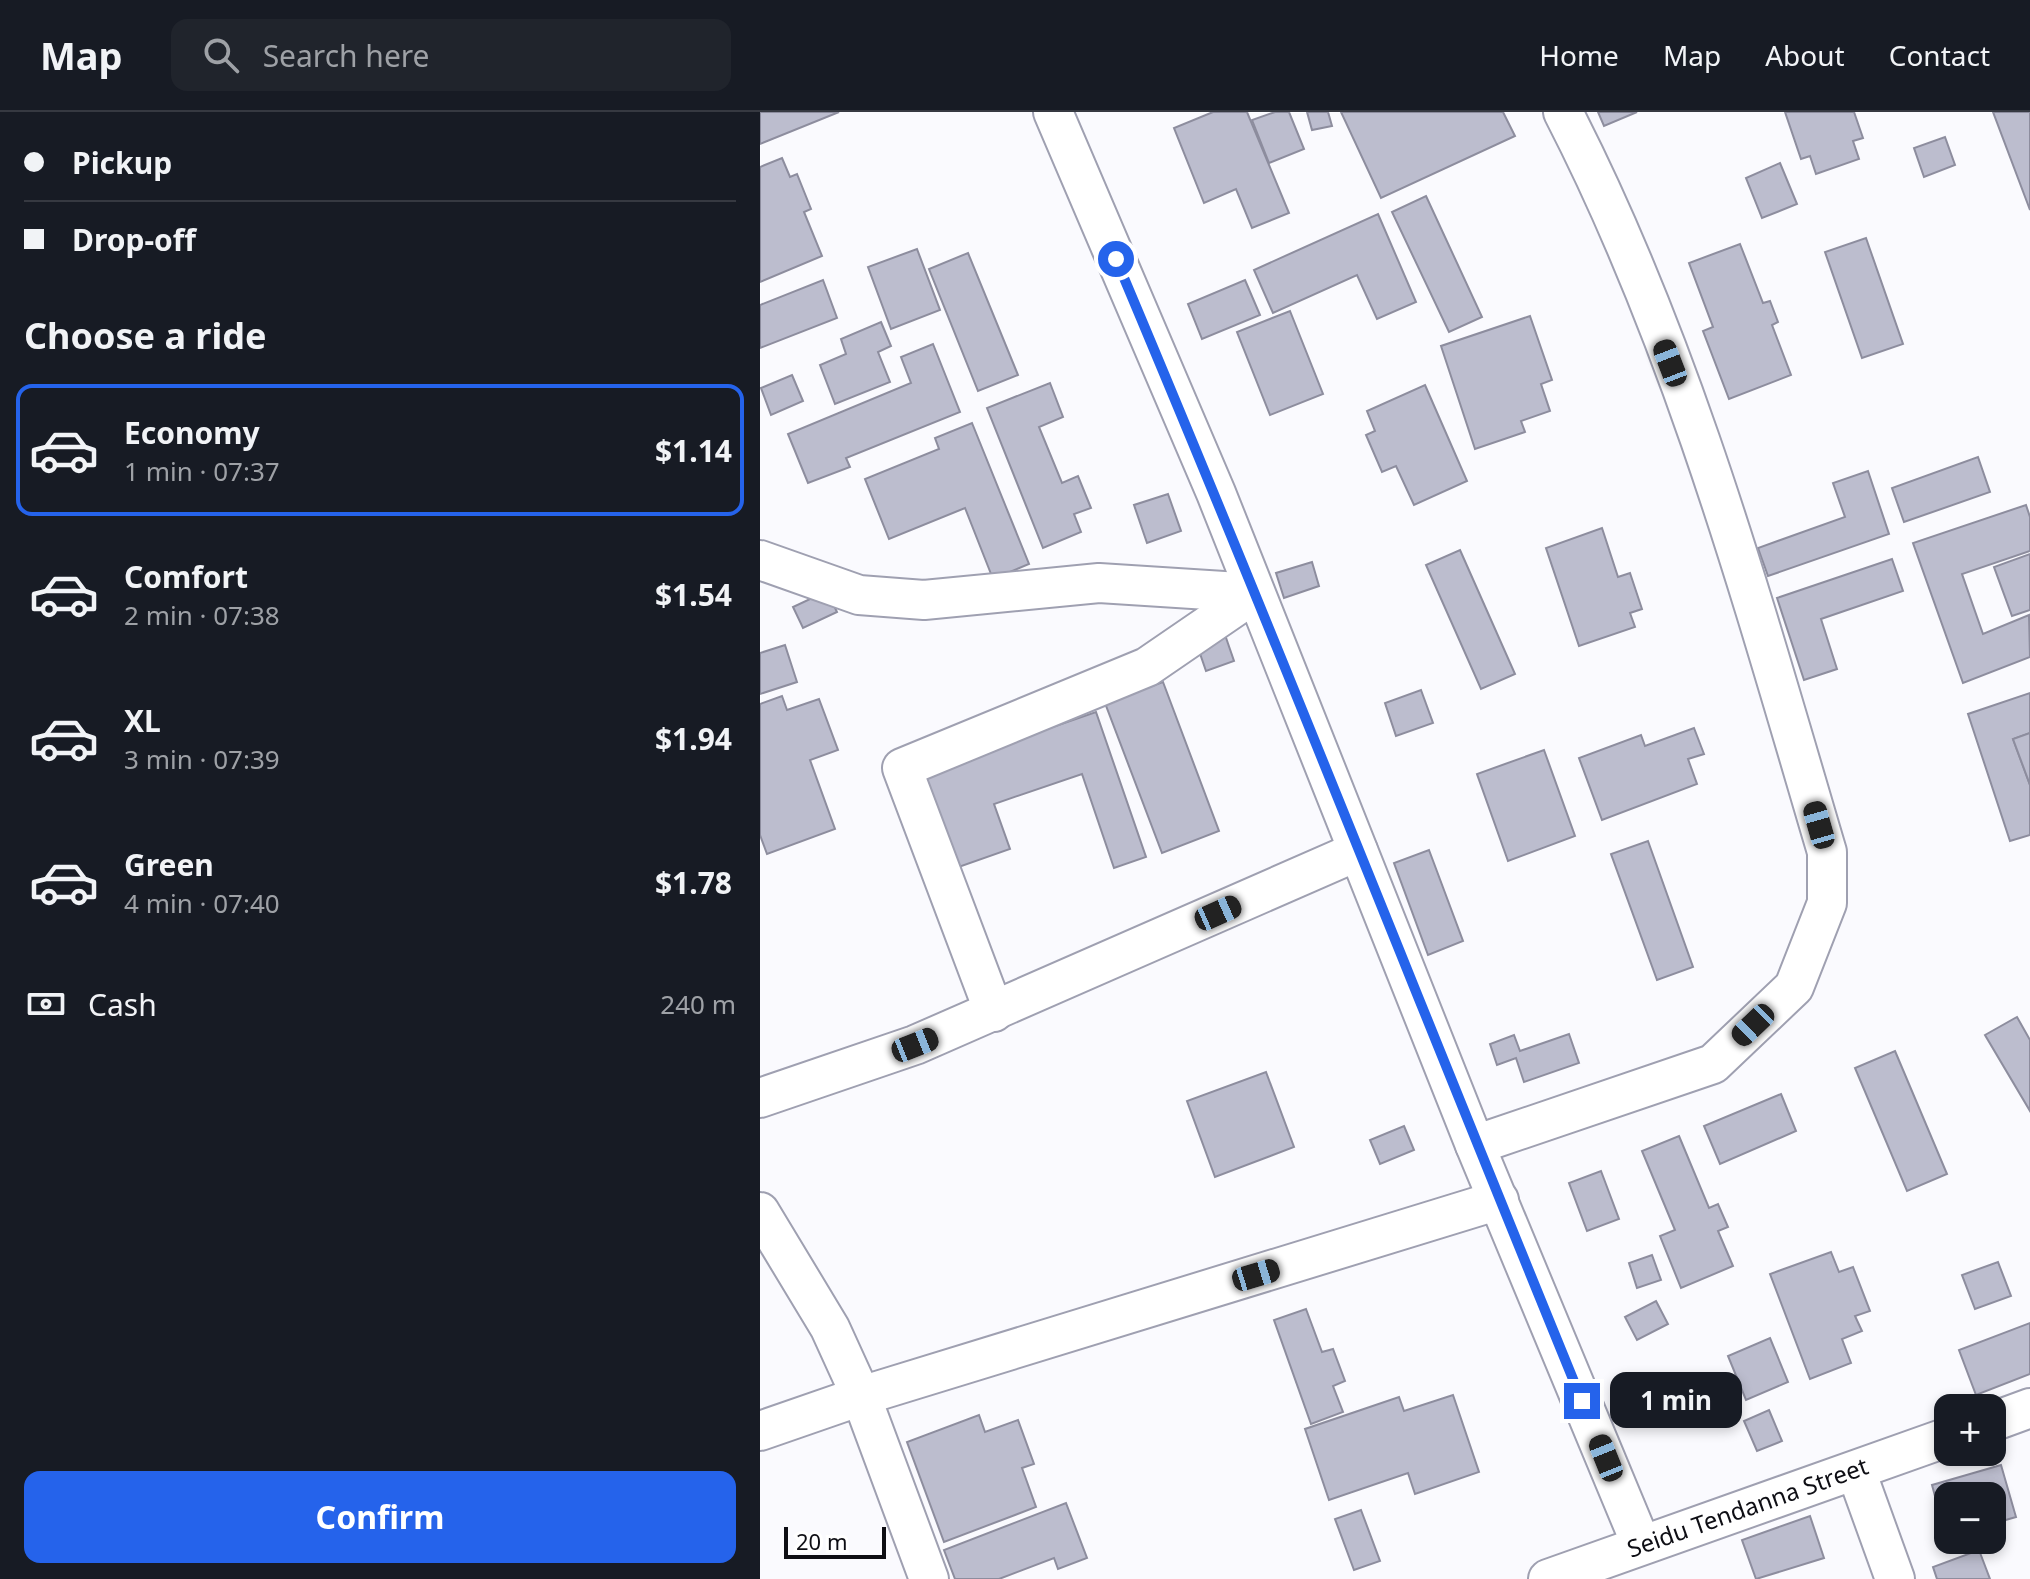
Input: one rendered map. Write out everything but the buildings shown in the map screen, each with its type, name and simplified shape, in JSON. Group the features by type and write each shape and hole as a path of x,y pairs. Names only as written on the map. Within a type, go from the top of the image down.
{"street":[{"path":"1053,112 1255,593 1475,1145 1641,1544"},
{"path":"1475,1145 1713,1064 1794,987 1827,903 1827,852 1713,475 1606,196 1563,112"},
{"path":"760,560 859,595 924,600 1099,583 1255,593"},
{"path":"994,1012 902,768 1147,667 1255,593"},
{"path":"760,1098 915,1045 1358,851"},
{"path":"760,1431 861,1396 1499,1200"},
{"path":"760,1212 830,1328 861,1396 929,1579"},
{"path":"2006,1417 2030,1408"},
{"name":"Seidu Tendanna Street","path":"1548,1579 1934,1442"},
{"path":"1856,1471 1895,1579"}],"route":[{"path":"1116,259 1216,493 1475,1145 1582,1401"}]}
